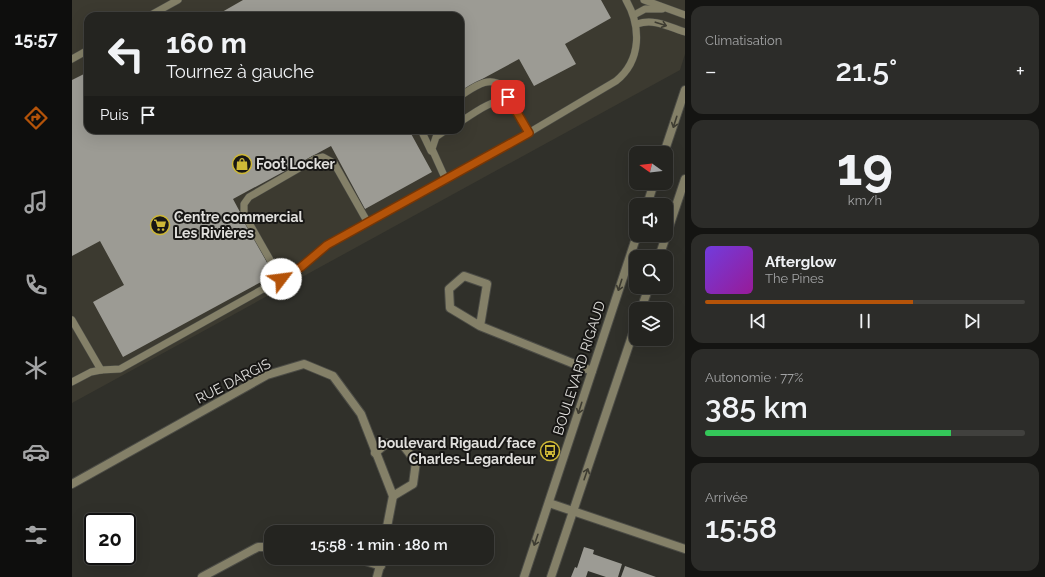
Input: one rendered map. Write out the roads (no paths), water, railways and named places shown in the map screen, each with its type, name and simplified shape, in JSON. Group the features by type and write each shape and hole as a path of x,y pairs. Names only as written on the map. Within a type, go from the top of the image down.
{"street":[{"path":"666,146 685,90"},
{"path":"661,250 685,179"},
{"name":"BOULEVARD RIGAUD","path":"524,577 635,242"},
{"path":"480,326 487,284 464,276 449,289 450,308 480,326 592,371"},
{"path":"551,577 629,345"},
{"name":"RUE DARGIS","path":"72,484 267,375 304,364 333,376 361,414 374,452 393,496"},
{"path":"374,452 387,443 403,445 416,462 413,484 393,496 387,525"},
{"path":"549,504 573,510 685,549"},
{"path":"202,577 258,547 264,547"},
{"path":"377,577 380,565"}],"lane":[{"path":"156,12 178,0"},
{"path":"72,382 91,372 120,369 281,279 306,263 322,248 446,180 609,86 623,76 634,54 637,24 626,0"},
{"path":"644,0 685,15"},
{"path":"634,15 644,9 667,9"},
{"path":"637,24 645,21 655,22 685,32"},
{"path":"72,59 84,52"},
{"path":"464,94 483,82 492,81 503,87 529,133"},
{"path":"464,120 497,101 506,101 514,107"},
{"path":"423,134 446,180"},
{"path":"433,155 432,149 434,140 439,134"},
{"path":"281,279 244,214 244,204 249,197 314,159 323,157 334,163 368,223"},
{"path":"72,320 101,370"}],"place":[{"name":"Foot Locker","path":"242,164"},
{"name":"Centre commercial Les Rivières","path":"160,225"},
{"name":"boulevard Rigaud/face Charles-Legardeur","path":"550,451"}]}
